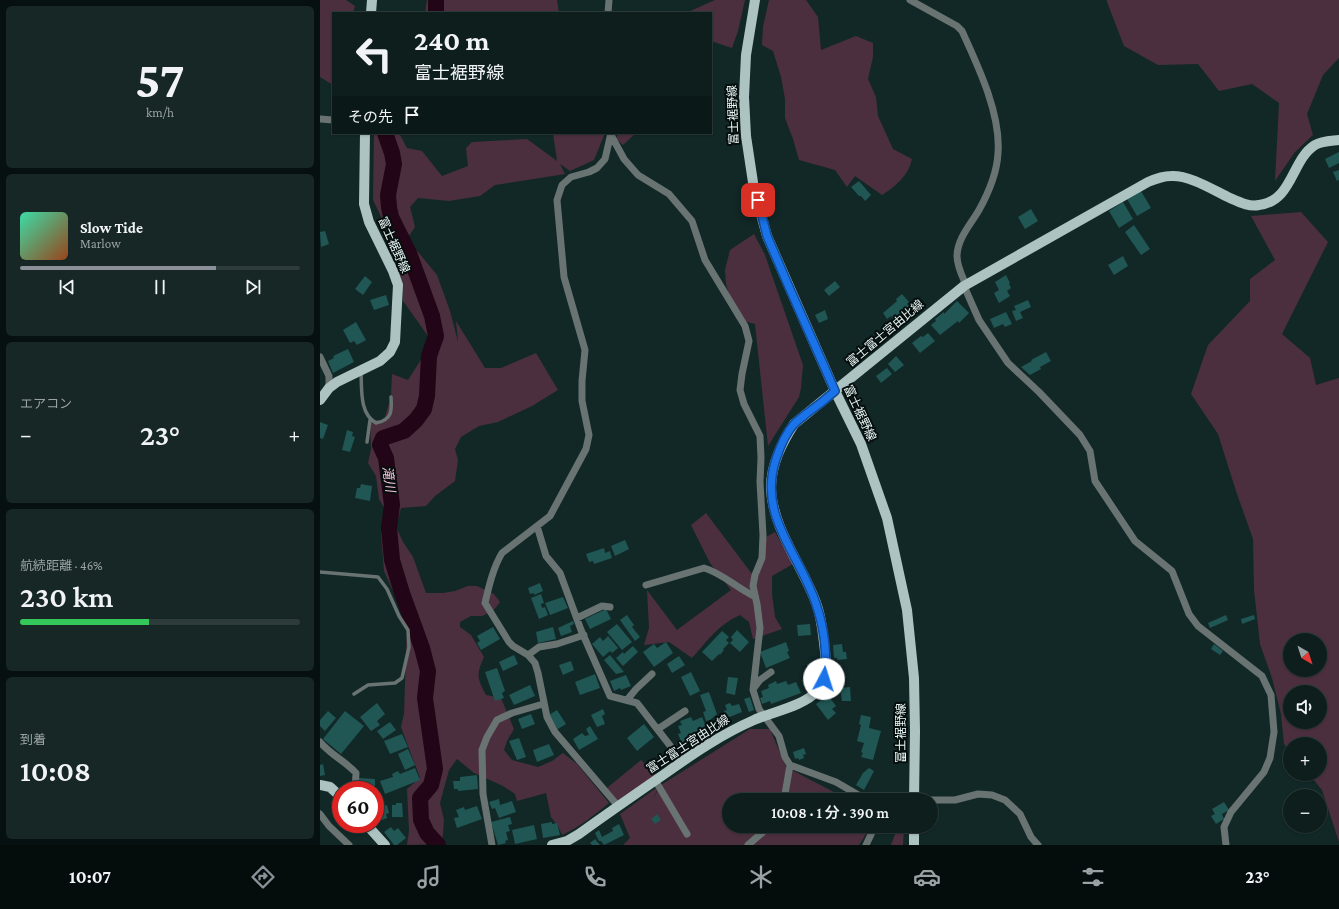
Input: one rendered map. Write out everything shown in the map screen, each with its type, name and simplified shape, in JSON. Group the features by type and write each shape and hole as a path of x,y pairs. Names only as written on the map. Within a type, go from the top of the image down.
{"main road":[{"path":"371,12 372,0"},
{"name":"富士裾野線","path":"755,0 746,55 744,97 746,136 754,189 767,236 835,391 861,444 887,518 905,603 914,678 914,793"},
{"name":"富士裾野線","path":"320,400 329,388 337,382 380,361 390,352 395,342 398,285 393,271 369,222 364,204 365,134"},
{"name":"富士富士宮由比線","path":"552,845 568,841 579,834 682,761 734,728 808,698 817,691 824,679 826,665 822,630 816,604 778,522 772,504 771,487 773,468 780,446 794,424 965,285 1148,182 1171,176 1186,178 1241,203 1260,205 1279,197 1288,187 1304,156 1315,145 1339,140"},
{"path":"320,785 332,789"},
{"path":"374,833 385,845"},
{"path":"914,833 914,845"}],"street":[{"path":"608,12 609,0"},
{"path":"910,0 957,26 962,31 983,77 995,121 998,136 998,154 990,188 960,241 957,255 958,266 979,320 1008,363 1039,392 1080,435 1090,451 1095,481 1135,541 1172,571 1189,614 1198,626 1262,676 1271,695 1274,732 1270,758 1264,772 1231,812 1224,827 1226,845"},
{"path":"320,119 332,120"},
{"path":"611,134 605,159 597,168 571,177 562,185 557,200 564,277 585,350 582,401 588,435 586,449 567,481 550,516 502,553 491,579 485,603 509,642 528,655 535,663 543,704 547,717 555,732 618,806"},
{"path":"611,134 624,159 638,175 669,194 692,221 705,260 745,326 749,341 740,390 747,410 760,436 760,482 763,535 762,558 755,575 753,586 760,628 753,690 759,709 780,736 785,757 790,765 836,782 855,793"},
{"path":"320,357 329,376 329,388"},
{"path":"537,526 546,556 560,573 610,696 637,703 682,761"},
{"path":"646,585 704,568 712,570 741,590 754,596"},
{"path":"577,618 602,606 610,607"},
{"path":"528,655 539,647 557,644 584,635"},
{"path":"753,690 760,680 771,672"},
{"path":"627,700 652,674"},
{"path":"492,845 483,794 482,750 487,737 498,720 512,713 543,704"},
{"path":"658,730 685,711"},
{"path":"320,742 328,751 348,764 356,773 356,781"},
{"path":"785,793 790,765"},
{"path":"655,780 687,834"},
{"path":"938,800 955,800 978,794 992,795 1005,800 1020,814 1031,837 1038,845"},
{"path":"320,814 329,826 349,845"},
{"path":"748,845 762,833"},
{"path":"866,845 872,833"}],"lane":[{"path":"361,370 362,398 366,413 370,420 376,423 387,418 390,414 391,397"},
{"path":"367,442 370,420"},
{"path":"320,572 378,577 387,589 399,616 408,630 409,647 402,678 395,683 368,685 354,694"}],"shaded area":[{"path":"320,0 346,0 355,6 353,12 332,12 332,84 320,77"},
{"path":"427,0 557,0 559,12 425,12"},
{"path":"715,0 745,0 738,31 732,48 712,41 712,12 688,12"},
{"path":"769,0 806,0 818,17 821,50 856,36 873,43 873,57 868,79 876,97 878,116 893,149 912,159 908,170 901,180 882,195 855,176 847,187 835,170 799,160 785,118 785,99 781,77 773,51 762,45 763,27"},
{"path":"1107,0 1339,0 1339,58 1323,75 1307,114 1313,135 1295,152 1275,181 1279,103 1252,84 1219,91 1198,64 1158,65 1124,46"},
{"path":"374,134 400,134 407,148 422,151 442,176 468,166 466,148 472,142 527,139 557,161 553,134 605,134 594,160 570,171 560,164 565,174 495,185 480,196 449,201 418,198 410,207 415,227 405,242 409,241 437,275 450,311 458,342 456,321 485,368 501,368 536,353 558,390 532,406 498,422 479,426 461,437 455,449 458,460 455,481 435,496 426,506 401,508 396,527 403,542 413,557 426,593 443,593 455,591 468,586 477,586 494,594 500,602 493,611 482,616 471,616 460,622 460,627 471,635 484,657 479,672 479,680 486,695 501,698 514,729 504,750 512,760 538,767 552,761 563,753 577,764 609,803 581,825 562,835 558,826 551,817 546,793 517,801 515,794 503,786 474,773 457,759 449,770 440,803 444,820 442,844 407,845 409,831 407,789 420,778 401,727 404,714 407,623 384,571 381,534 385,509 379,499 376,476 368,463 371,449 370,420 384,420 391,397 392,374 408,380 424,355 428,336 403,301 402,283 392,245 396,244 394,244 373,200"},
{"path":"618,134 635,134 623,145 616,139"},
{"path":"1301,212 1328,242 1282,334 1310,358 1316,385 1339,378 1339,842 1327,805 1327,789 1321,789 1315,781 1327,781 1327,737 1283,737 1281,714 1272,678 1260,644 1254,590 1253,539 1218,434 1191,394 1208,345 1250,301 1250,279 1275,260 1251,216"},
{"path":"754,234 765,255 803,365 799,397 768,446 755,324 736,319 726,284 725,270 730,250"},
{"path":"706,513 752,574 759,557 759,541 775,532 793,564 772,576 772,594 775,617 782,629 753,639 749,622 740,615 720,628 708,639 692,658 669,642 644,645 649,628 647,590 677,630 731,590 710,563 691,525"},
{"path":"750,729 770,729 786,767 836,793 722,793 722,833 867,833 859,845 623,845 630,838 620,814 659,786 654,797 661,785"},
{"path":"641,760 656,775 618,802 607,788"},
{"path":"895,833 904,833 903,845 891,845"}],"building":[{"path":"1339,152 1339,163 1329,168 1325,159"},
{"path":"1339,170 1339,180 1337,181 1333,172"},
{"path":"859,181 871,195 865,201 851,187"},
{"path":"1141,191 1151,208 1137,216 1127,199"},
{"path":"1123,202 1133,219 1119,228 1109,211"},
{"path":"1031,209 1038,221 1025,229 1018,217"},
{"path":"1134,225 1150,249 1141,255 1125,232"},
{"path":"325,231 329,244 321,247 320,232"},
{"path":"1123,256 1128,266 1114,275 1108,265"},
{"path":"1006,275 1011,288 1007,291 1010,296 999,303 994,293 999,290 995,282"},
{"path":"365,276 372,282 363,295 355,289"},
{"path":"835,281 840,287 829,296 824,290"},
{"path":"902,294 909,302 907,304 911,308 899,317 898,315 893,319 891,316 887,319 883,313 897,301 896,299"},
{"path":"386,295 389,305 374,310 370,300"},
{"path":"1028,300 1031,307 1020,312 1023,318 1016,321 1012,311 1016,310 1014,306"},
{"path":"957,301 969,313 959,323 958,321 940,335 931,325 936,321 935,319 944,312 944,314"},
{"path":"825,310 828,319 819,323 815,315"},
{"path":"1006,312 1012,324 1005,327 1003,324 994,328 990,319"},
{"path":"890,320 897,328 891,333 884,325"},
{"path":"356,322 366,340 357,345 354,341 350,343 343,330"},
{"path":"928,333 935,341 920,353 912,343"},
{"path":"348,349 354,362 333,373 328,361 334,358 333,356"},
{"path":"1046,352 1051,361 1040,367 1041,369 1030,375 1021,367 1032,361 1031,360"},
{"path":"896,356 904,365 895,372 888,364"},
{"path":"887,368 892,374 881,383 876,376"},
{"path":"320,422 328,425 323,439 320,438"},
{"path":"347,430 353,432 352,436 355,437 350,452 342,450"},
{"path":"361,484 372,486 370,501 355,498 357,488 360,488"},
{"path":"625,540 629,549 615,556 611,546"},
{"path":"604,548 605,553 610,551 612,558 594,564 593,561 589,562 586,554"},
{"path":"540,583 543,591 534,595 534,593 530,594 528,588"},
{"path":"541,594 544,603 541,604 542,608 545,607 548,615 539,619 531,598"},
{"path":"563,597 568,608 550,615 545,603"},
{"path":"606,609 611,619 590,629 585,619"},
{"path":"627,615 634,625 632,627 640,637 635,641 620,620"},
{"path":"1226,615 1228,620 1210,628 1208,623"},
{"path":"1254,615 1255,619 1242,624 1241,619"},
{"path":"573,621 574,624 570,626 572,632 561,636 558,628"},
{"path":"617,624 632,642 622,650 607,632"},
{"path":"810,624 811,635 798,636 797,625"},
{"path":"493,627 500,639 481,650 477,643 480,641 477,636"},
{"path":"553,627 556,639 538,643 536,632"},
{"path":"737,630 749,642 740,652 730,643 733,640 731,637"},
{"path":"722,631 729,637 726,640 729,643 720,655 719,654 712,661 702,652"},
{"path":"608,636 618,648 612,653 610,651 603,657 592,644 600,637 603,641"},
{"path":"666,642 673,653 654,667 643,652 654,644 657,648"},
{"path":"786,642 789,651 787,652 790,658 766,668 760,652"},
{"path":"842,644 843,652 846,652 847,659 837,660 837,658 834,658 833,645"},
{"path":"1214,644 1223,651 1220,655 1211,649"},
{"path":"633,646 638,652 623,666 616,658 623,652 624,654"},
{"path":"514,655 518,664 503,671 499,662"},
{"path":"610,655 624,672 616,674 604,660"},
{"path":"679,656 685,665 672,673 667,664"},
{"path":"571,661 574,670 563,675 559,665"},
{"path":"818,662 820,676 809,678 807,664"},
{"path":"497,668 505,691 502,693 504,698 495,701 485,672"},
{"path":"691,672 700,691 690,696 681,677"},
{"path":"595,674 600,688 580,695 575,682"},
{"path":"626,675 631,686 614,691 610,681"},
{"path":"728,677 738,678 735,695 726,693"},
{"path":"776,681 777,684 786,681 788,685 796,682 801,693 771,704 770,701 762,704 760,698 763,697 761,691 769,688 768,685"},
{"path":"530,685 535,696 514,705 509,695"},
{"path":"850,687 851,701 842,701 840,688"},
{"path":"709,692 717,714 710,720 706,721 703,712 706,711 700,695"},
{"path":"828,695 836,706 832,709 836,713 828,720 816,704"},
{"path":"750,697 754,710 749,712 744,699"},
{"path":"377,703 385,714 377,721 380,725 371,731 360,717"},
{"path":"730,703 732,706 739,704 742,712 727,718 724,711 727,710 725,705"},
{"path":"603,709 605,714 602,716 605,724 597,727 591,715"},
{"path":"557,710 566,724 558,729 549,715"},
{"path":"328,711 336,718 325,731 320,726 320,720"},
{"path":"345,711 364,726 341,754 323,739"},
{"path":"531,714 535,724 522,729 518,719"},
{"path":"861,715 871,717 869,728 881,731 873,760 861,757 864,743 857,741 861,725 859,724"},
{"path":"691,717 693,721 702,717 708,731 682,744 678,734 681,733 678,726 682,725 680,721"},
{"path":"390,722 396,730 383,739 377,731"},
{"path":"644,724 654,737 637,751 627,738"},
{"path":"590,726 598,739 579,750 573,739 582,733 585,736 589,735 586,729"},
{"path":"402,734 408,747 390,754 384,741"},
{"path":"519,738 526,757 517,760 509,741"},
{"path":"549,744 554,755 537,762 533,750"},
{"path":"804,748 806,754 803,755 804,758 799,760 798,758 795,759 793,752"},
{"path":"408,749 415,765 405,770 398,754"},
{"path":"323,764 325,775 320,776 320,765"},
{"path":"415,768 420,780 385,794 384,781 380,781 393,777 392,774 398,771 400,774"},
{"path":"869,768 874,771 864,790 856,785 863,773"},
{"path":"477,775 478,789 458,791 458,789 454,789 453,781 460,781 460,777"},
{"path":"359,778 375,779 375,781 359,781"},
{"path":"499,799 500,805 512,801 516,812 499,818 495,808 492,809 489,802"},
{"path":"1224,802 1229,810 1222,814 1224,819 1216,824 1211,816 1215,814 1212,809"},
{"path":"396,803 402,803 403,817 392,817 392,805 396,805"},
{"path":"387,805 389,813 386,814 387,818 384,819 384,806"},
{"path":"477,806 482,819 457,828 454,818 459,817 456,810 464,807 465,810"},
{"path":"657,814 661,820 655,824 651,819"},
{"path":"510,817 512,824 508,825 510,831 506,832 508,840 505,841 506,843 498,845 491,822"},
{"path":"552,822 552,824 557,823 560,835 543,838 541,824"},
{"path":"619,824 624,835 604,845 601,841 599,841 595,833 599,830 602,837 613,831 612,828"},
{"path":"534,825 537,839 515,844 512,830"},
{"path":"391,827 394,831 398,828 406,838 397,845 394,845 384,832"},
{"path":"595,839 600,845 592,845 590,843"}],"waterway":[{"name":"滝川","path":"436,0 436,12"},
{"name":"滝川","path":"385,134 394,164 388,195 391,217 409,253 432,316 436,336 429,356 427,396 424,409 416,420 404,431 383,438 380,445 386,458 392,505 389,528 392,560 422,648 428,671 425,698 435,769 431,785 420,798 421,820 427,833 438,845"}],"route":[{"path":"758,200 767,236 835,391 794,424 780,446 773,468 771,487 772,504 778,522 804,575 816,604 822,630 826,665 824,679"}]}
